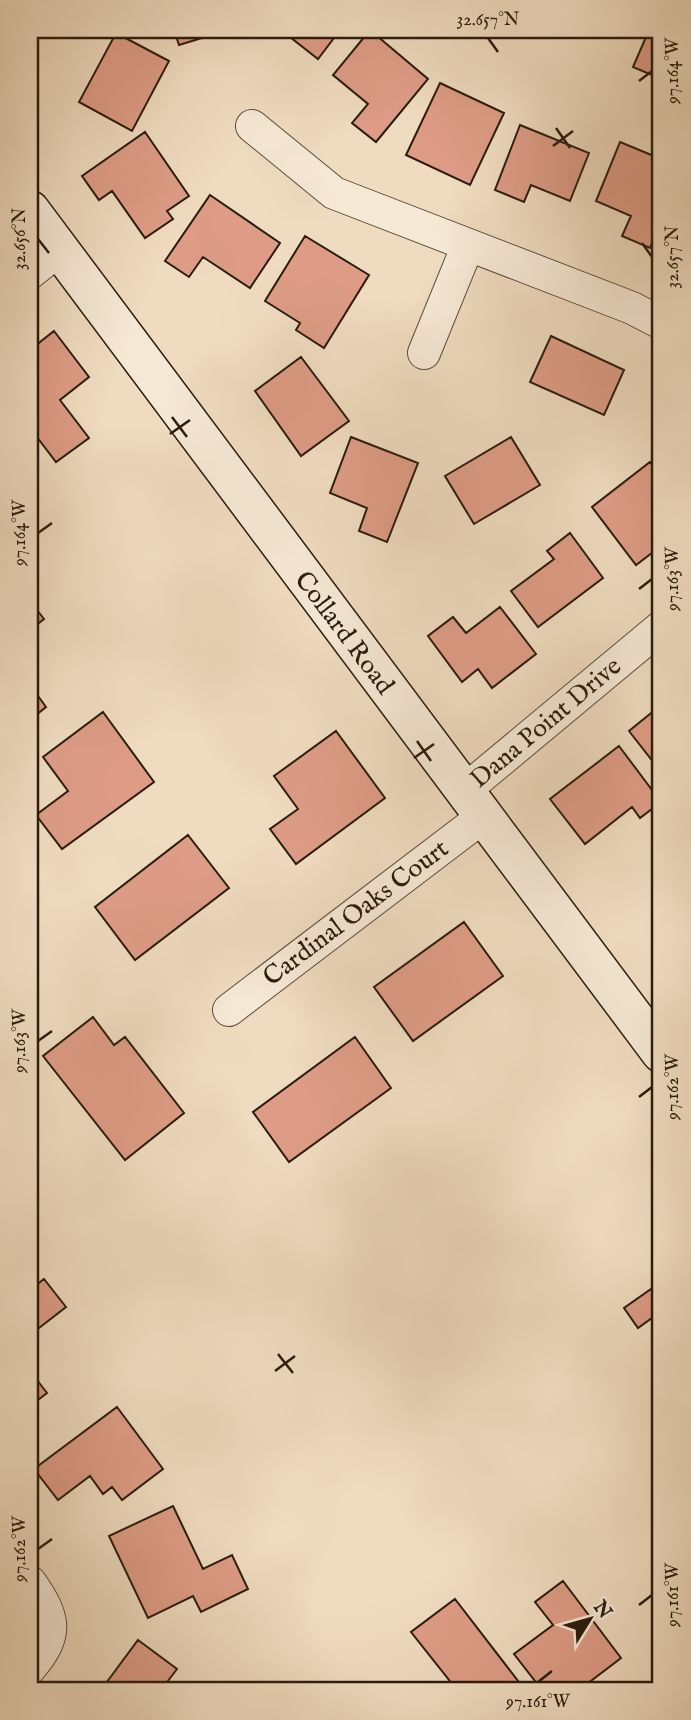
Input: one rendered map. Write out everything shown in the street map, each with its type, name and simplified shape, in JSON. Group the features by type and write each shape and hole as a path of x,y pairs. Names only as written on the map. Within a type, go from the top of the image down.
{"street":[{"path":"252,126 334,193 632,308 661,323"},
{"name":"Collard Road","path":"30,210 661,1053"},
{"path":"424,354 468,245"},
{"path":"30,273 60,250"},
{"name":"Dana Point Drive","path":"474,804 661,627"},
{"name":"Cardinal Oaks Court","path":"229,1010 474,804"},
{"path":"30,1582 43,1600 52,1633 47,1649 30,1668"}],"building":[{"path":"174,30 228,30 179,45"},
{"path":"281,30 340,30 318,59"},
{"path":"370,30 428,79 376,142 352,123 368,104 333,75"},
{"path":"649,30 661,30 661,79 633,67"},
{"path":"116,33 169,61 132,131 79,102"},
{"path":"440,83 504,113 470,185 406,155"},
{"path":"520,125 589,153 570,201 531,185 524,202 495,190"},
{"path":"145,132 189,196 167,211 173,219 145,238 112,191 99,200 82,176"},
{"path":"620,142 661,159 661,222 650,248 622,236 631,216 596,201"},
{"path":"210,195 280,243 250,288 203,257 189,277 165,261"},
{"path":"305,236 369,275 324,348 296,330 300,323 265,301"},
{"path":"54,331 89,377 60,400 89,438 56,462 30,428 30,350"},
{"path":"551,336 624,370 604,415 530,382"},
{"path":"301,357 349,421 301,456 255,391"},
{"path":"351,437 418,463 387,542 359,531 367,508 330,493"},
{"path":"511,437 540,485 474,524 445,476"},
{"path":"650,462 661,476 661,546 636,565 592,507"},
{"path":"570,533 603,578 538,627 511,591 554,559 547,551"},
{"path":"30,601 44,619 30,630"},
{"path":"500,607 536,654 492,688 478,669 462,682 428,636 453,617 466,633"},
{"path":"30,685 46,707 30,720"},
{"path":"661,705 661,772 629,731"},
{"path":"103,712 154,782 62,849 36,815 68,791 43,757"},
{"path":"336,731 385,798 296,864 270,829 298,809 274,776"},
{"path":"619,746 661,802 640,818 632,807 585,844 550,799"},
{"path":"188,835 229,888 135,960 95,907"},
{"path":"464,922 503,976 413,1041 374,987"},
{"path":"93,1017 114,1045 125,1037 184,1113 125,1160 43,1056"},
{"path":"355,1037 391,1088 289,1162 253,1112"},
{"path":"44,1279 66,1307 30,1335 30,1290"},
{"path":"661,1282 661,1331 652,1318 638,1328 624,1308"},
{"path":"661,1366 661,1385 652,1373"},
{"path":"30,1371 47,1393 30,1406"},
{"path":"117,1407 163,1469 122,1500 112,1487 103,1494 90,1476 58,1500 34,1469"},
{"path":"173,1506 203,1569 232,1555 248,1589 201,1612 193,1596 148,1618 109,1536"},
{"path":"563,1581 621,1658 579,1690 542,1690 514,1654 553,1625 535,1602"},
{"path":"455,1599 525,1690 457,1690 411,1632"},
{"path":"138,1640 177,1669 161,1690 101,1690"}]}
